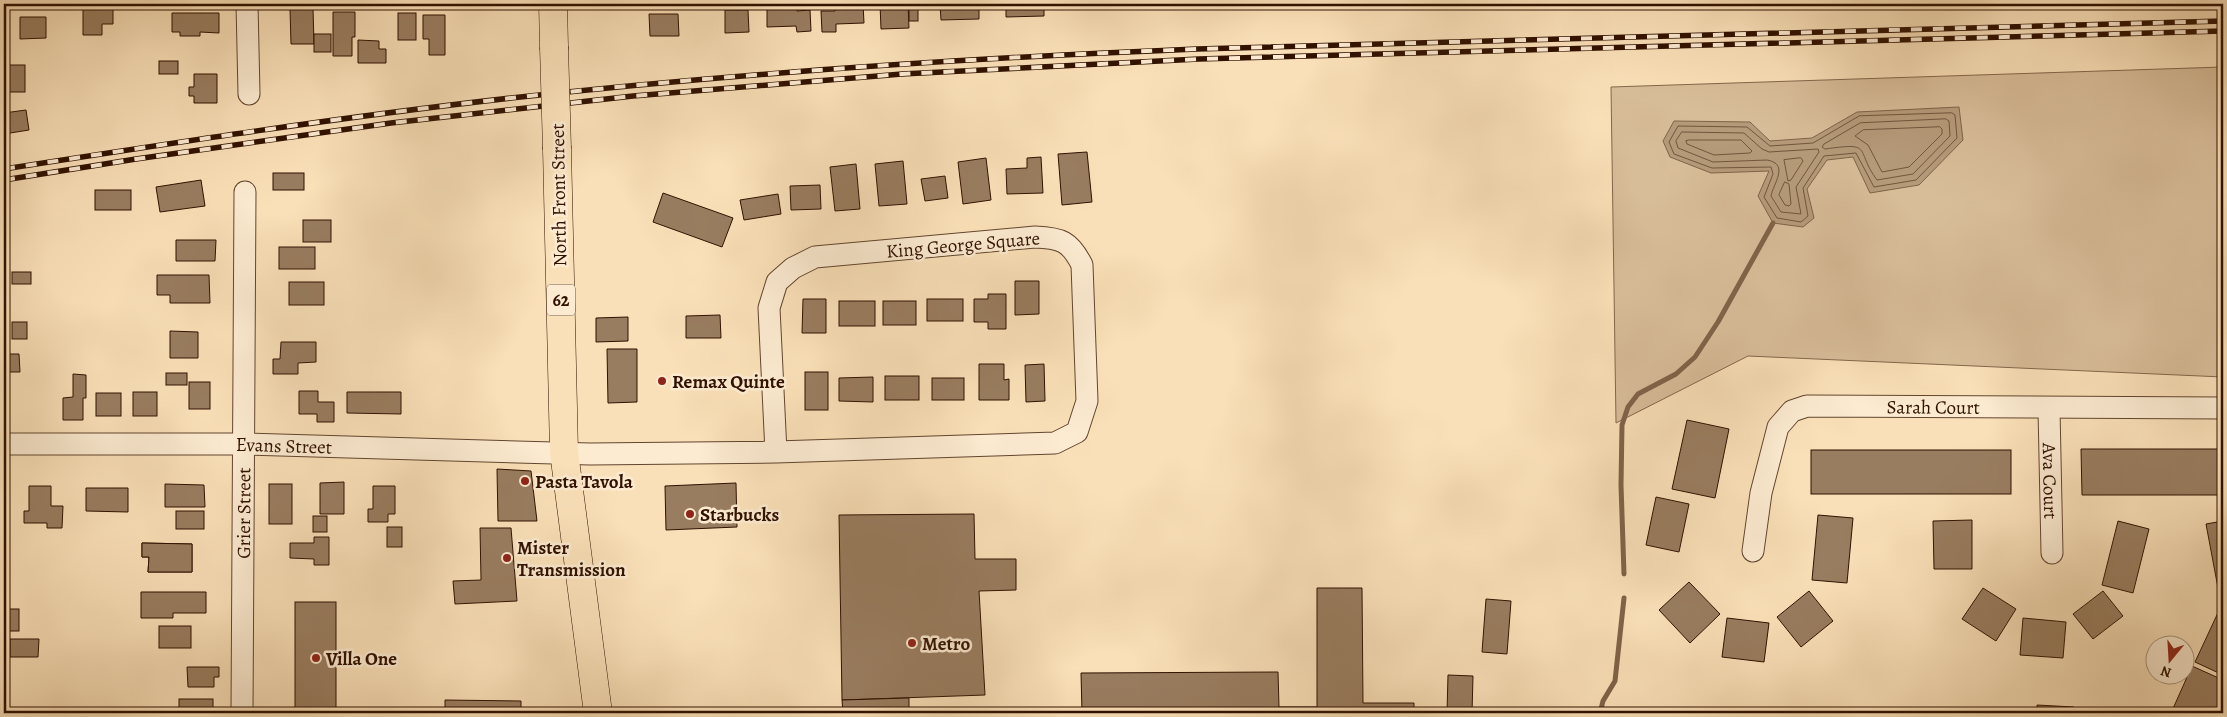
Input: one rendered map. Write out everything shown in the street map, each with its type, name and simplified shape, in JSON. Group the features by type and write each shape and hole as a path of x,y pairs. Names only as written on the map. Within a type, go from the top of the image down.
{"main road":[{"name":"North Front Street","path":"553,4 564,452 598,713"}],"street":[{"path":"247,4 249,94"},
{"name":"Grier Street","path":"242,713 245,192"},
{"name":"King George Square","path":"564,452 590,454 776,452 1055,443 1077,432 1087,401 1082,265 1074,250 1057,238 1035,237 815,257 793,268 777,282 770,308 776,452"},
{"name":"Sarah Court","path":"1753,551 1762,493 1778,427 1792,411 1807,406 2049,409 2223,408"},
{"name":"Ava Court","path":"2049,409 2052,553"},
{"name":"Evans Street","path":"4,444 243,444 564,452"}],"shaded area":[{"path":"2223,67 2223,377 1748,356 1616,423 1611,87"}],"water":[{"path":"1959,107 1963,140 1919,185 1870,193 1853,157 1827,160 1807,189 1814,218 1803,227 1773,223 1758,196 1769,171 1711,173 1670,157 1663,141 1674,121 1750,122 1770,141 1812,138 1857,112"}],"building":[{"path":"797,4 797,11 810,10 811,31 797,32 796,26 767,27 767,5"},
{"path":"835,4 863,4 864,23 836,24 836,32 822,32 821,11 835,11"},
{"path":"880,4 908,4 909,28 881,29"},
{"path":"909,4 918,4 918,21 909,21"},
{"path":"940,4 979,4 979,19 941,20"},
{"path":"1006,4 1044,4 1044,16 1006,17"},
{"path":"83,9 113,9 113,24 102,24 102,35 83,35"},
{"path":"290,9 313,9 314,44 291,44"},
{"path":"725,10 748,10 749,32 725,33"},
{"path":"333,12 355,12 355,37 352,37 352,56 333,56"},
{"path":"172,13 219,13 219,33 200,32 200,36 180,36 180,32 172,32"},
{"path":"398,13 416,13 416,40 398,40"},
{"path":"649,14 678,14 679,36 650,36"},
{"path":"423,15 445,15 445,55 429,55 429,39 423,39"},
{"path":"20,17 46,17 46,38 20,39"},
{"path":"314,34 331,34 331,52 314,52"},
{"path":"358,40 379,41 379,49 386,49 386,63 358,63"},
{"path":"159,61 178,61 178,74 159,74"},
{"path":"4,65 25,65 25,92 4,92"},
{"path":"194,74 217,74 217,103 194,103 194,96 189,96 189,87 194,87"},
{"path":"26,110 29,130 4,134 4,113"},
{"path":"1087,152 1092,202 1062,205 1058,154"},
{"path":"1041,157 1043,193 1007,194 1006,169 1027,168 1027,158"},
{"path":"986,158 991,200 963,204 958,162"},
{"path":"903,161 907,204 879,206 875,164"},
{"path":"856,164 860,209 835,211 830,167"},
{"path":"273,173 304,173 304,190 273,190"},
{"path":"945,176 948,198 925,201 921,179"},
{"path":"201,180 205,206 160,212 156,187"},
{"path":"820,185 821,209 791,210 790,186"},
{"path":"95,190 131,190 131,210 95,210"},
{"path":"663,193 733,218 722,247 653,222"},
{"path":"778,194 781,214 744,220 740,200"},
{"path":"303,220 331,220 331,242 303,242"},
{"path":"176,240 216,240 215,261 176,261"},
{"path":"279,247 315,247 315,269 279,269"},
{"path":"12,272 31,272 31,284 12,284"},
{"path":"157,275 209,275 210,303 170,303 170,295 157,295"},
{"path":"1015,281 1039,281 1039,314 1015,315"},
{"path":"289,282 324,282 324,305 289,305"},
{"path":"988,294 1006,294 1006,329 988,329 988,322 974,322 974,299 988,299"},
{"path":"803,299 826,299 826,333 802,333"},
{"path":"927,299 963,299 963,321 927,321"},
{"path":"839,301 875,301 875,326 839,326"},
{"path":"883,301 916,301 916,325 883,325"},
{"path":"720,315 721,338 686,338 686,316"},
{"path":"628,317 628,341 596,342 596,318"},
{"path":"12,322 27,322 27,339 12,339"},
{"path":"170,331 198,332 198,358 170,358"},
{"path":"281,342 316,342 316,362 298,363 298,374 273,374 273,359 280,359"},
{"path":"607,349 637,349 637,402 608,403"},
{"path":"6,354 19,354 20,372 4,372 4,357 7,357"},
{"path":"979,364 1004,364 1004,380 1009,379 1009,400 979,400"},
{"path":"1044,364 1045,401 1026,402 1025,365"},
{"path":"805,372 828,372 828,410 805,410"},
{"path":"166,373 187,373 187,385 166,385"},
{"path":"73,374 86,375 86,398 83,398 83,420 63,420 63,398 73,397"},
{"path":"885,376 919,376 919,400 885,400"},
{"path":"873,377 873,402 839,401 839,378"},
{"path":"932,378 964,378 964,400 932,400"},
{"path":"189,382 210,382 210,409 189,409"},
{"path":"299,391 318,391 318,402 334,402 334,422 317,422 317,414 299,414"},
{"path":"133,392 157,392 157,416 133,416"},
{"path":"347,392 401,392 401,414 347,413"},
{"path":"96,393 121,393 121,416 96,416"},
{"path":"1687,420 1729,429 1715,498 1672,489"},
{"path":"2081,449 2223,449 2223,495 2082,495"},
{"path":"1811,450 2011,450 2011,494 1811,494"},
{"path":"497,469 531,471 537,521 498,521"},
{"path":"344,482 344,514 320,514 320,483"},
{"path":"736,483 737,527 666,530 665,486"},
{"path":"165,484 204,485 205,507 165,507"},
{"path":"269,484 292,484 292,524 269,524"},
{"path":"29,486 51,486 51,506 63,506 62,528 47,528 47,523 24,523 24,511 29,511"},
{"path":"373,486 395,486 395,514 388,514 388,522 368,522 368,509 373,509"},
{"path":"86,488 128,488 128,512 86,511"},
{"path":"1656,497 1689,504 1679,552 1646,545"},
{"path":"176,511 204,511 204,529 176,529"},
{"name":"Metro","path":"974,514 975,559 1016,559 1016,590 979,591 985,695 842,700 839,515"},
{"path":"1818,515 1853,518 1847,583 1812,580"},
{"path":"313,516 327,516 327,532 313,532"},
{"path":"1972,520 1972,569 1934,569 1933,521"},
{"path":"2118,521 2149,529 2133,593 2102,585"},
{"path":"2223,521 2223,587 2218,588 2206,524"},
{"path":"387,527 402,527 402,547 387,547"},
{"path":"480,528 511,528 517,601 455,604 453,581 481,580"},
{"path":"314,537 329,537 329,565 314,565 314,559 290,558 290,543 314,543"},
{"path":"142,543 192,544 192,572 148,572 149,557 142,557"},
{"path":"142,543 192,544 192,572 148,572 149,557 142,557"},
{"path":"1689,582 1720,614 1690,643 1659,610"},
{"path":"1317,588 1362,588 1363,703 1414,703 1414,713 1082,713 1081,673 1278,672 1279,707 1317,707"},
{"path":"1983,588 2016,609 1996,641 1962,619"},
{"path":"1809,591 1833,621 1801,647 1777,617"},
{"path":"2103,591 2123,616 2093,639 2073,614"},
{"path":"141,592 206,592 206,613 173,613 173,618 141,618"},
{"path":"1486,599 1511,601 1507,654 1482,652"},
{"name":"Villa One","path":"295,602 336,602 336,713 295,713"},
{"path":"2223,602 2223,675 2195,662"},
{"path":"4,609 19,609 19,631 4,631"},
{"path":"1727,618 1769,623 1764,662 1722,657"},
{"path":"2023,618 2066,622 2063,658 2020,655"},
{"path":"159,626 191,626 191,648 159,648"},
{"path":"10,639 39,639 38,657 10,657"},
{"path":"187,667 219,667 219,677 214,677 214,687 188,687"},
{"path":"2194,667 2223,680 2223,704 2219,713 2171,713 2184,684 2194,684"},
{"path":"1448,675 1473,676 1472,713 1447,713"},
{"path":"909,698 909,713 843,713 842,700"},
{"path":"179,699 213,699 213,713 179,713"},
{"path":"445,700 521,701 521,713 445,713"},
{"path":"2037,705 2074,707 2073,713 2037,713"}],"waterway":[{"path":"1624,574 1621,485 1622,425 1628,407 1638,394 1676,374 1695,357 1718,322 1773,223"},
{"path":"1600,713 1603,701 1615,681 1624,598"}],"railway":[{"path":"4,169 447,105 682,81 854,67 1197,49 2223,21"},
{"path":"4,180 136,159 391,123 633,96 902,74 1199,59 2223,31"}],"place":[{"name":"Remax Quinte","path":"662,381"},
{"name":"Pasta Tavola","path":"525,481"},
{"name":"Starbucks","path":"690,514"},
{"name":"Mister Transmission","path":"507,558"},
{"name":"Metro","path":"912,643"},
{"name":"Villa One","path":"316,658"}]}
